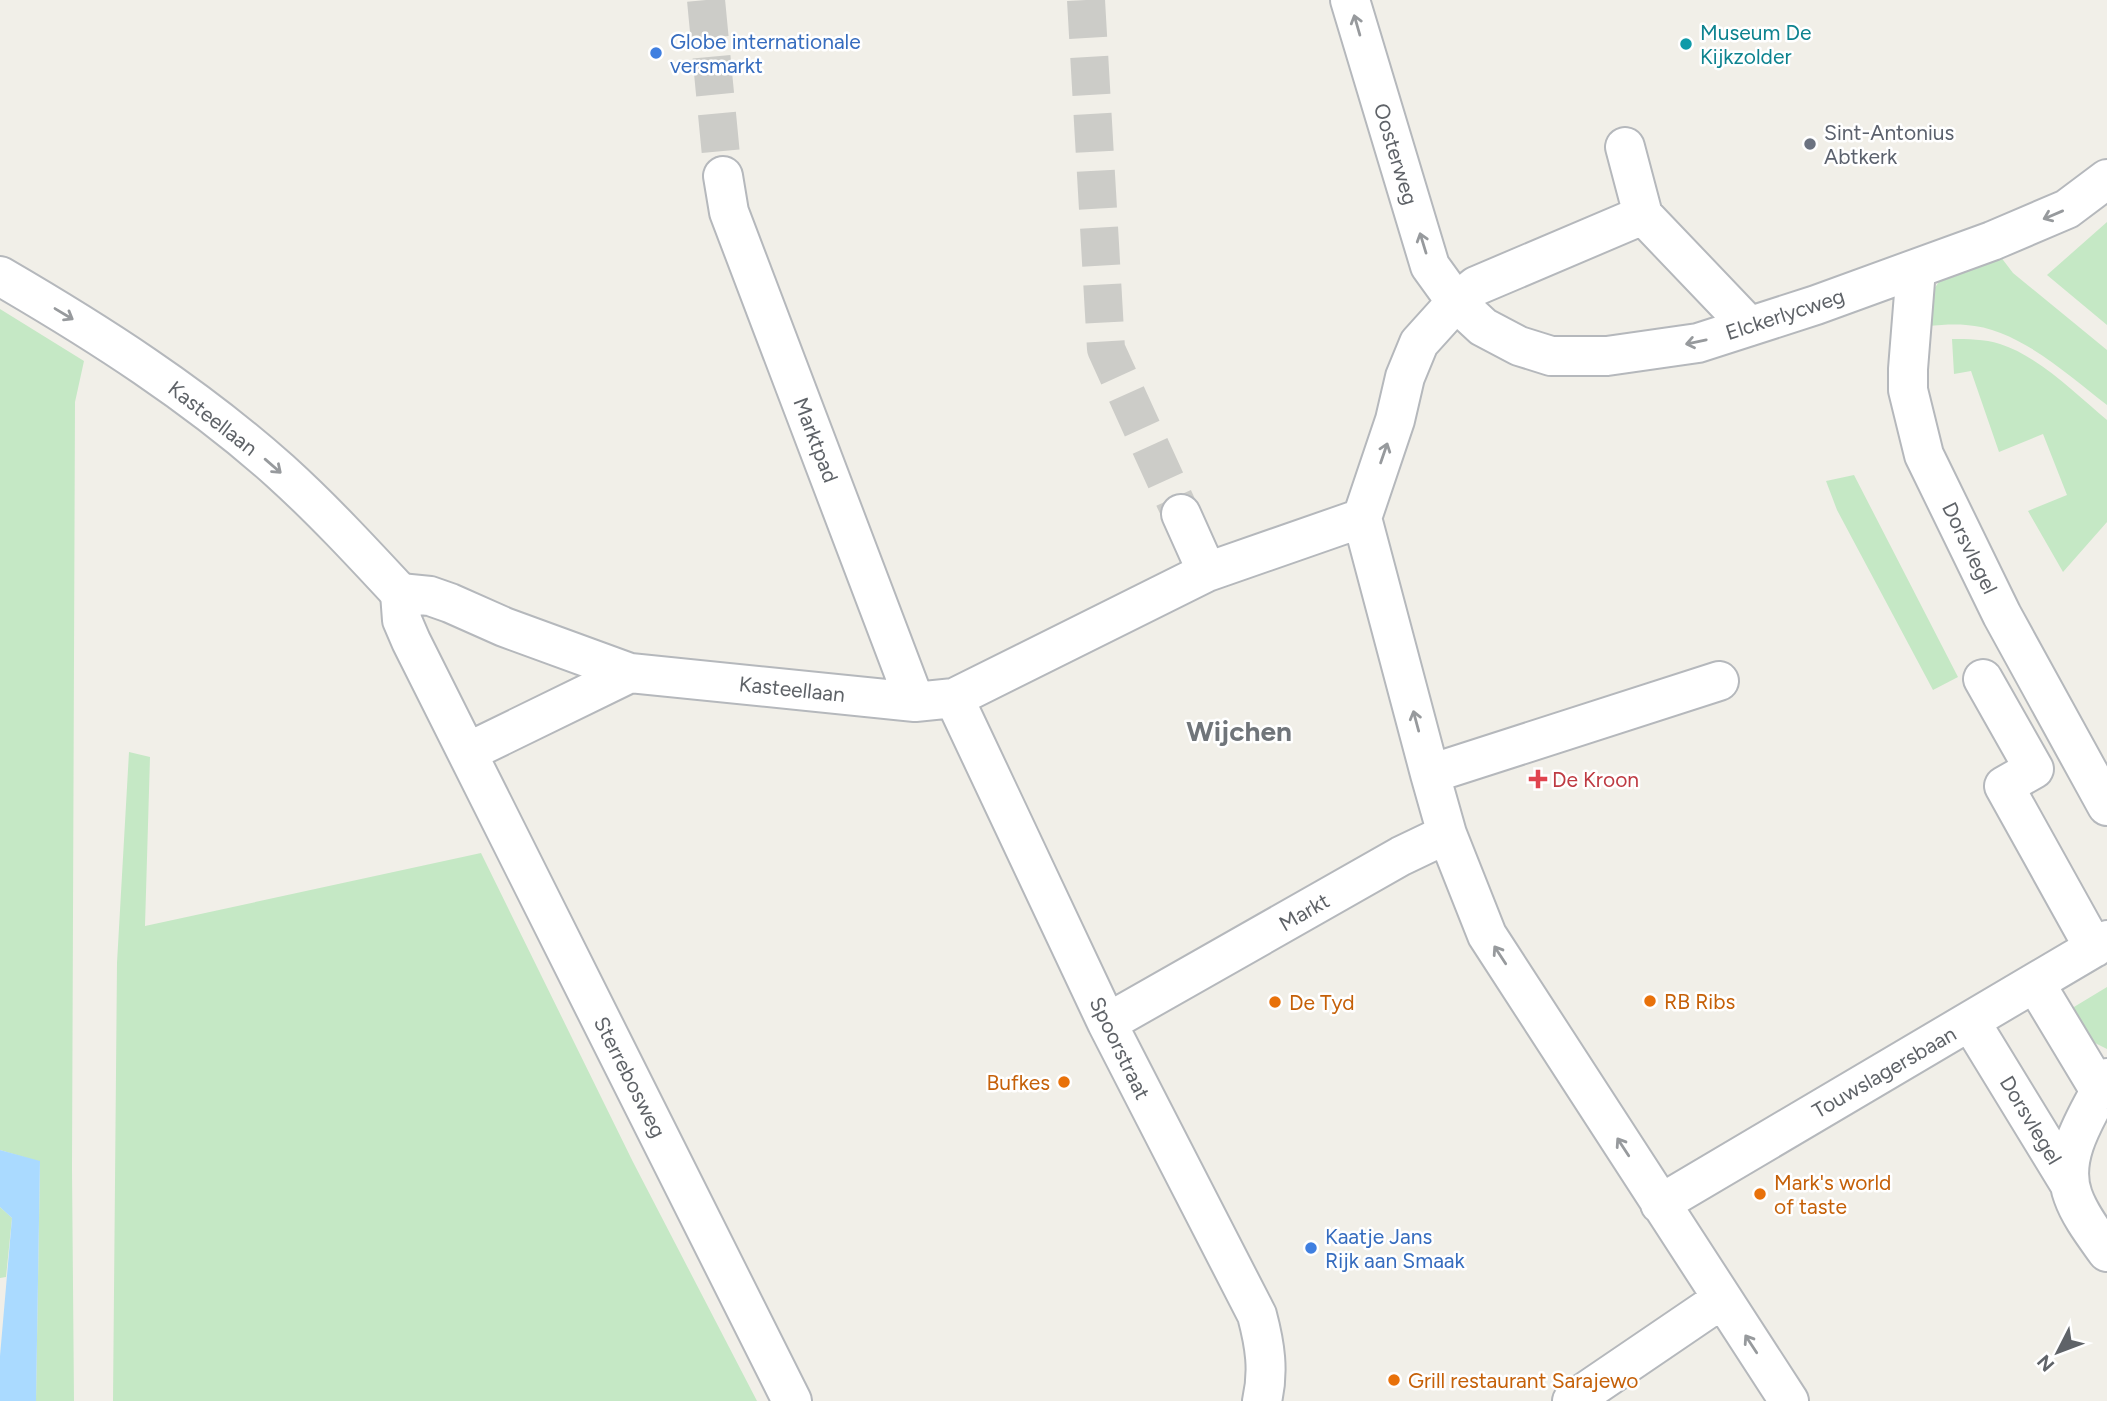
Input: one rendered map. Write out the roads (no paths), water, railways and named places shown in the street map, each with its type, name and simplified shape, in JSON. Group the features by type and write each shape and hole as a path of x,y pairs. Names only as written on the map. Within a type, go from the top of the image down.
{"street":[{"name":"Oosterweg","path":"1350,0 1430,266 1456,302"},
{"path":"1625,147 1643,215 1749,327"},
{"name":"Marktpad","path":"723,176 729,212 915,702"},
{"name":"Elckerlycweg","path":"1456,302 1483,327 1519,346 1550,356 1607,356 1698,343 1816,305 1992,241 2067,209 2107,179"},
{"path":"1643,215 1476,286 1456,302 1419,343 1405,377 1395,420 1362,518 1447,834 1488,935 1789,1401"},
{"name":"Dorsvlegel","path":"1916,269 1908,390 1924,455 2002,615 2107,806"},
{"name":"Kasteellaan","path":"3,277 122,350 217,419 310,499 400,593 430,596 503,627 630,673 915,702 954,698"},
{"path":"1181,514 1208,572"},
{"path":"954,698 1208,572 1362,518"},
{"path":"400,593 402,620 468,752 630,673"},
{"path":"1983,679 2034,769 2004,786 2101,944"},
{"path":"1430,774 1718,681"},
{"name":"Spoorstraat","path":"954,698 1107,1023 1258,1315 1266,1353 1262,1401"},
{"name":"Sterrebosweg","path":"468,752 792,1401"},
{"name":"Markt","path":"1107,1023 1401,856 1447,834"},
{"name":"Touwslagersbaan","path":"1660,1204 2101,944"},
{"name":"Dorsvlegel","path":"2035,984 2104,1084 2070,1154 2069,1183"},
{"name":"Dorsvlegel","path":"1970,1021 2069,1183 2074,1197 2107,1252"},
{"path":"1572,1401 1722,1299"}],"water":[{"path":"0,1150 40,1161 36,1401 0,1401 0,1356 12,1218 0,1207"}],"tunnel":[{"path":"706,0 723,176"},
{"path":"1086,0 1106,349 1181,514"}],"place":[{"name":"Museum De Kijkzolder","path":"1686,44"},
{"name":"Globe internationale versmarkt","path":"656,53"},
{"name":"Sint-Antonius Abtkerk","path":"1810,144"},
{"name":"De Kroon","path":"1538,779"},
{"name":"RB Ribs","path":"1650,1001"},
{"name":"De Tyd","path":"1275,1002"},
{"name":"Bufkes","path":"1064,1082"},
{"name":"Mark's world of taste","path":"1760,1194"},
{"name":"Kaatje Jans Rijk aan Smaak","path":"1311,1248"},
{"name":"Grill restaurant Sarajewo","path":"1394,1380"}],"district":[{"name":"Wijchen","path":"1239,731"}]}
